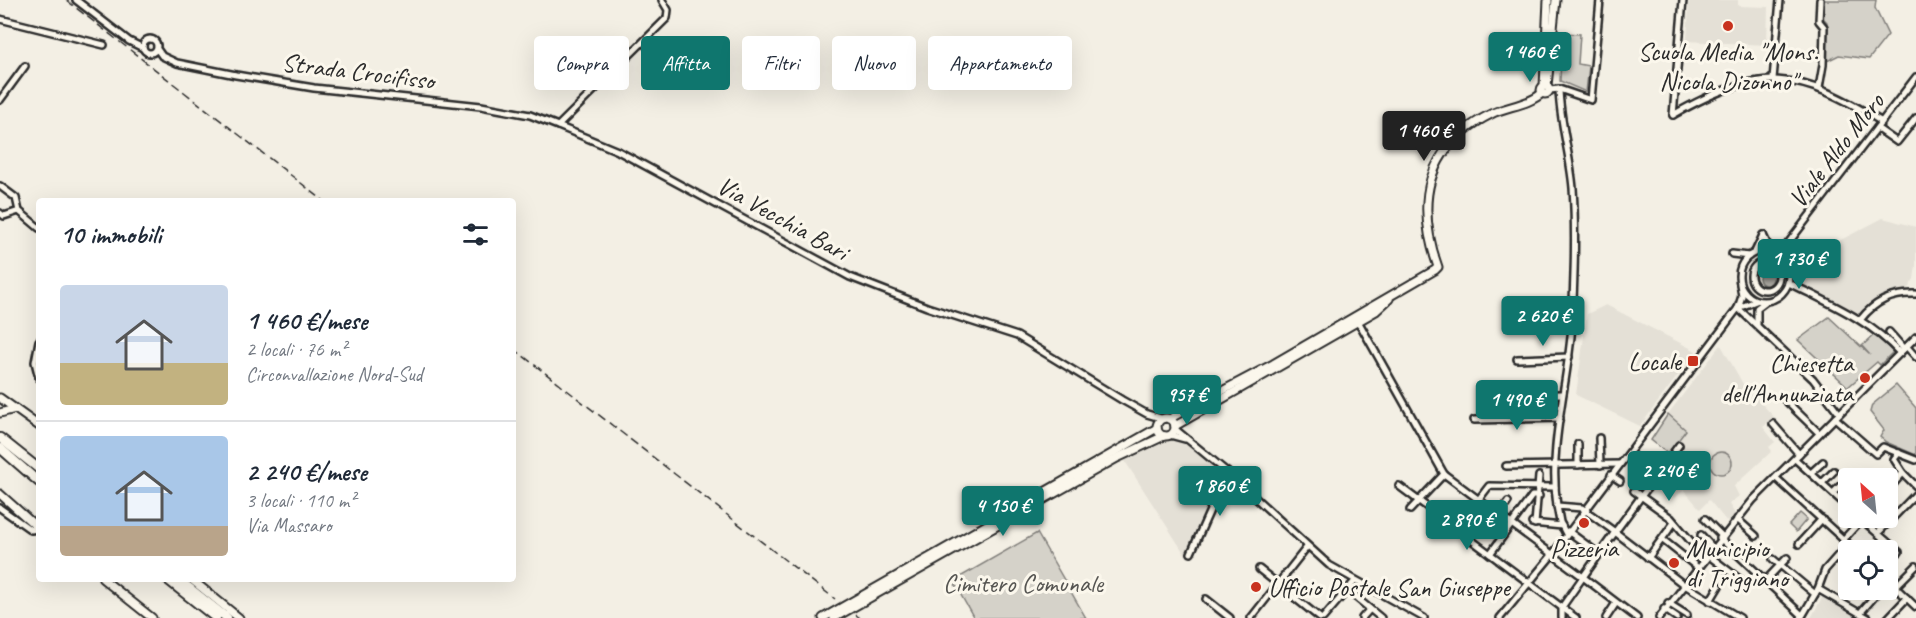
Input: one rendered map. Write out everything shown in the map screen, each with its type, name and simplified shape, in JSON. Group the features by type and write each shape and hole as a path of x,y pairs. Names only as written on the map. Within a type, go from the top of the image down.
{"highway":[{"path":"0,438 36,467"},
{"path":"0,447 36,475"},
{"path":"0,447 36,479"},
{"path":"171,582 216,618"},
{"path":"182,582 227,618"}],"main road":[{"path":"1546,88 1548,0"},
{"path":"1546,88 1556,0"},
{"path":"823,618 1167,419 1187,411 1438,267 1429,237 1426,204 1429,181 1443,156 1461,134 1480,120 1546,88"},
{"path":"834,618 1107,464 1167,436 1175,428 1376,311 1397,291"},
{"path":"0,398 36,424"},
{"path":"0,413 15,409"},
{"path":"1167,419 1175,428"},
{"path":"1157,426 1167,436"},
{"path":"0,494 36,525"},
{"path":"107,582 152,618"},
{"path":"195,582 238,618"}],"street":[{"path":"76,0 129,41 155,51 156,41 129,41"},
{"path":"558,126 667,18 668,10 662,0"},
{"path":"1546,88 1558,89 1591,100 1600,0"},
{"path":"1683,0 1673,115 1722,90 1773,79 1808,83 1882,122"},
{"path":"1773,79 1780,0"},
{"path":"1819,88 1823,65 1824,27 1819,21 1820,0"},
{"path":"0,19 104,45"},
{"path":"143,48 146,40"},
{"name":"Strada Crocifisso","path":"155,51 171,61 314,88 481,106 530,116 558,126"},
{"path":"0,100 25,66"},
{"name":"Viale Aldo Moro","path":"1783,260 1786,246 1916,77"},
{"path":"1558,89 1560,118 1573,189 1573,287 1569,357 1562,394 1555,487 1562,526 1567,533 1599,554"},
{"path":"1877,128 1897,142 1916,118"},
{"name":"Via Vecchia Bari","path":"558,126 618,151 850,277 927,307 1017,336 1147,414 1167,419"},
{"path":"0,186 16,198 19,211 36,225"},
{"path":"0,213 11,215 19,211"},
{"path":"1738,308 1752,302 1762,302 1780,296 1789,283 1788,268 1783,260 1772,252 1763,235 1752,255 1740,268"},
{"name":"Viale Aldo Moro","path":"1772,252 1786,246"},
{"path":"1500,618 1552,555 1738,308 1742,297 1740,268 1732,254 1752,255 1772,252"},
{"path":"1764,262 1774,265 1779,274 1775,285 1766,290 1756,286 1751,277 1754,267 1764,262"},
{"path":"1789,283 1861,319 1916,357"},
{"path":"1740,284 1747,295 1762,302"},
{"path":"1861,319 1877,303 1887,298 1916,294"},
{"path":"1757,326 1755,314 1762,302"},
{"path":"1738,308 1813,379 1837,415 1876,454 1882,447 1916,459"},
{"path":"1359,321 1444,474 1637,618"},
{"path":"1889,332 1903,349"},
{"path":"1659,618 1668,603 1737,519 1819,432 1916,337"},
{"path":"1517,359 1569,357"},
{"path":"1510,395 1562,394"},
{"path":"1784,399 1819,432"},
{"name":"Via Vecchia Bari","path":"1147,414 1157,426"},
{"path":"1474,420 1560,418"},
{"path":"1773,424 1811,473 1838,498"},
{"path":"1175,428 1186,440 1227,472 1307,548 1355,581 1424,618"},
{"path":"1167,436 1186,440"},
{"path":"1599,438 1600,465"},
{"path":"1578,444 1578,465"},
{"path":"1562,618 1562,606 1679,445"},
{"path":"1899,453 1894,459 1903,473 1916,486"},
{"path":"1811,473 1823,462"},
{"path":"1506,466 1620,464"},
{"path":"1822,483 1834,471"},
{"path":"1191,553 1227,472"},
{"path":"1898,479 1903,473"},
{"path":"1410,510 1444,474"},
{"path":"1611,475 1620,482"},
{"path":"1539,476 1534,523 1562,526"},
{"path":"1776,478 1844,540"},
{"path":"1399,486 1576,618"},
{"path":"1456,529 1489,486 1555,487"},
{"path":"1833,493 1838,488"},
{"path":"1634,491 1671,518 1673,524 1706,556 1747,585 1757,573"},
{"path":"1878,533 1916,494"},
{"path":"1490,554 1536,496"},
{"path":"1499,514 1508,502"},
{"path":"1557,506 1574,506 1585,509 1683,584 1740,618"},
{"path":"0,508 31,530 36,529"},
{"path":"1705,519 1801,617 1816,592 1825,570 1838,553"},
{"path":"1737,519 1756,536"},
{"path":"1799,544 1822,519"},
{"path":"1648,558 1673,524"},
{"path":"1873,528 1899,552"},
{"path":"1701,535 1713,548"},
{"path":"1663,540 1697,567"},
{"path":"1251,618 1307,548"},
{"path":"1766,580 1787,558"},
{"path":"1773,560 1816,592 1868,618"},
{"path":"1898,584 1916,566"},
{"path":"1259,569 1322,618 1355,581"},
{"path":"1710,601 1719,586"},
{"path":"1347,590 1380,618"},
{"path":"1898,590 1916,607"},
{"path":"1888,618 1907,598"},
{"path":"1206,599 1230,618"},
{"path":"1860,613 1871,600"},
{"path":"1606,618 1616,603"},
{"path":"1668,603 1687,615"},
{"path":"1362,618 1370,609"},
{"path":"1664,609 1677,618"}],"shaded area":[{"name":"Scuola Media \"Mons. Nicola Dizonno\"","path":"1689,0 1738,0 1738,6 1768,7 1767,45 1687,41"},
{"path":"1883,218 1916,227 1916,266 1914,279 1907,290 1879,297 1859,316 1803,285 1807,273 1806,258"},
{"path":"1766,271 1771,273 1773,278 1771,283 1766,285 1761,283 1759,278 1761,273"},
{"path":"1606,305 1696,351 1640,426 1576,395 1587,314"},
{"path":"1721,345 1743,384 1777,420 1773,424 1770,421 1763,427 1775,442 1769,447 1772,451 1734,486 1739,496 1729,504 1735,514 1728,523 1709,500 1700,509 1684,490 1675,498 1664,491 1673,480 1663,471 1682,446 1677,442 1686,430 1668,414"},
{"path":"1177,439 1189,446 1223,474 1186,556 1123,458 1149,444"},
{"path":"1823,596 1862,618 1811,618"}],"green space":[{"path":"1822,0 1876,0 1875,8 1888,35 1869,59 1839,55 1827,61 1827,22 1821,16"},
{"path":"1562,33 1580,34 1578,64 1589,66 1586,92 1560,81"},
{"path":"1829,317 1870,355 1862,346 1875,334 1893,352 1880,365 1877,362 1848,387 1798,340"},
{"path":"1896,385 1916,408 1916,455 1880,437 1884,430 1870,412 1872,405"},
{"path":"1668,414 1686,430 1668,454 1651,440"},
{"path":"1721,452 1729,455 1732,463 1729,471 1721,474 1713,471 1710,463 1713,455"},
{"path":"1800,513 1807,519 1796,532 1789,525"},
{"name":"Cimitero Comunale","path":"1037,533 1086,618 974,618 953,581"}],"railway":[{"path":"66,0 320,198"},
{"path":"516,350 835,599"},
{"path":"856,615 860,618"}],"place":[{"name":"Scuola Media \"Mons. Nicola Dizonno\"","path":"1728,26"},
{"name":"Locale","path":"1693,361"},
{"name":"Chiesetta dell'Annunziata","path":"1865,378"},
{"name":"Pizzeria","path":"1584,523"},
{"name":"Municipio di Triggiano","path":"1674,563"},
{"name":"Ufficio Postale San Giuseppe","path":"1256,587"}]}
